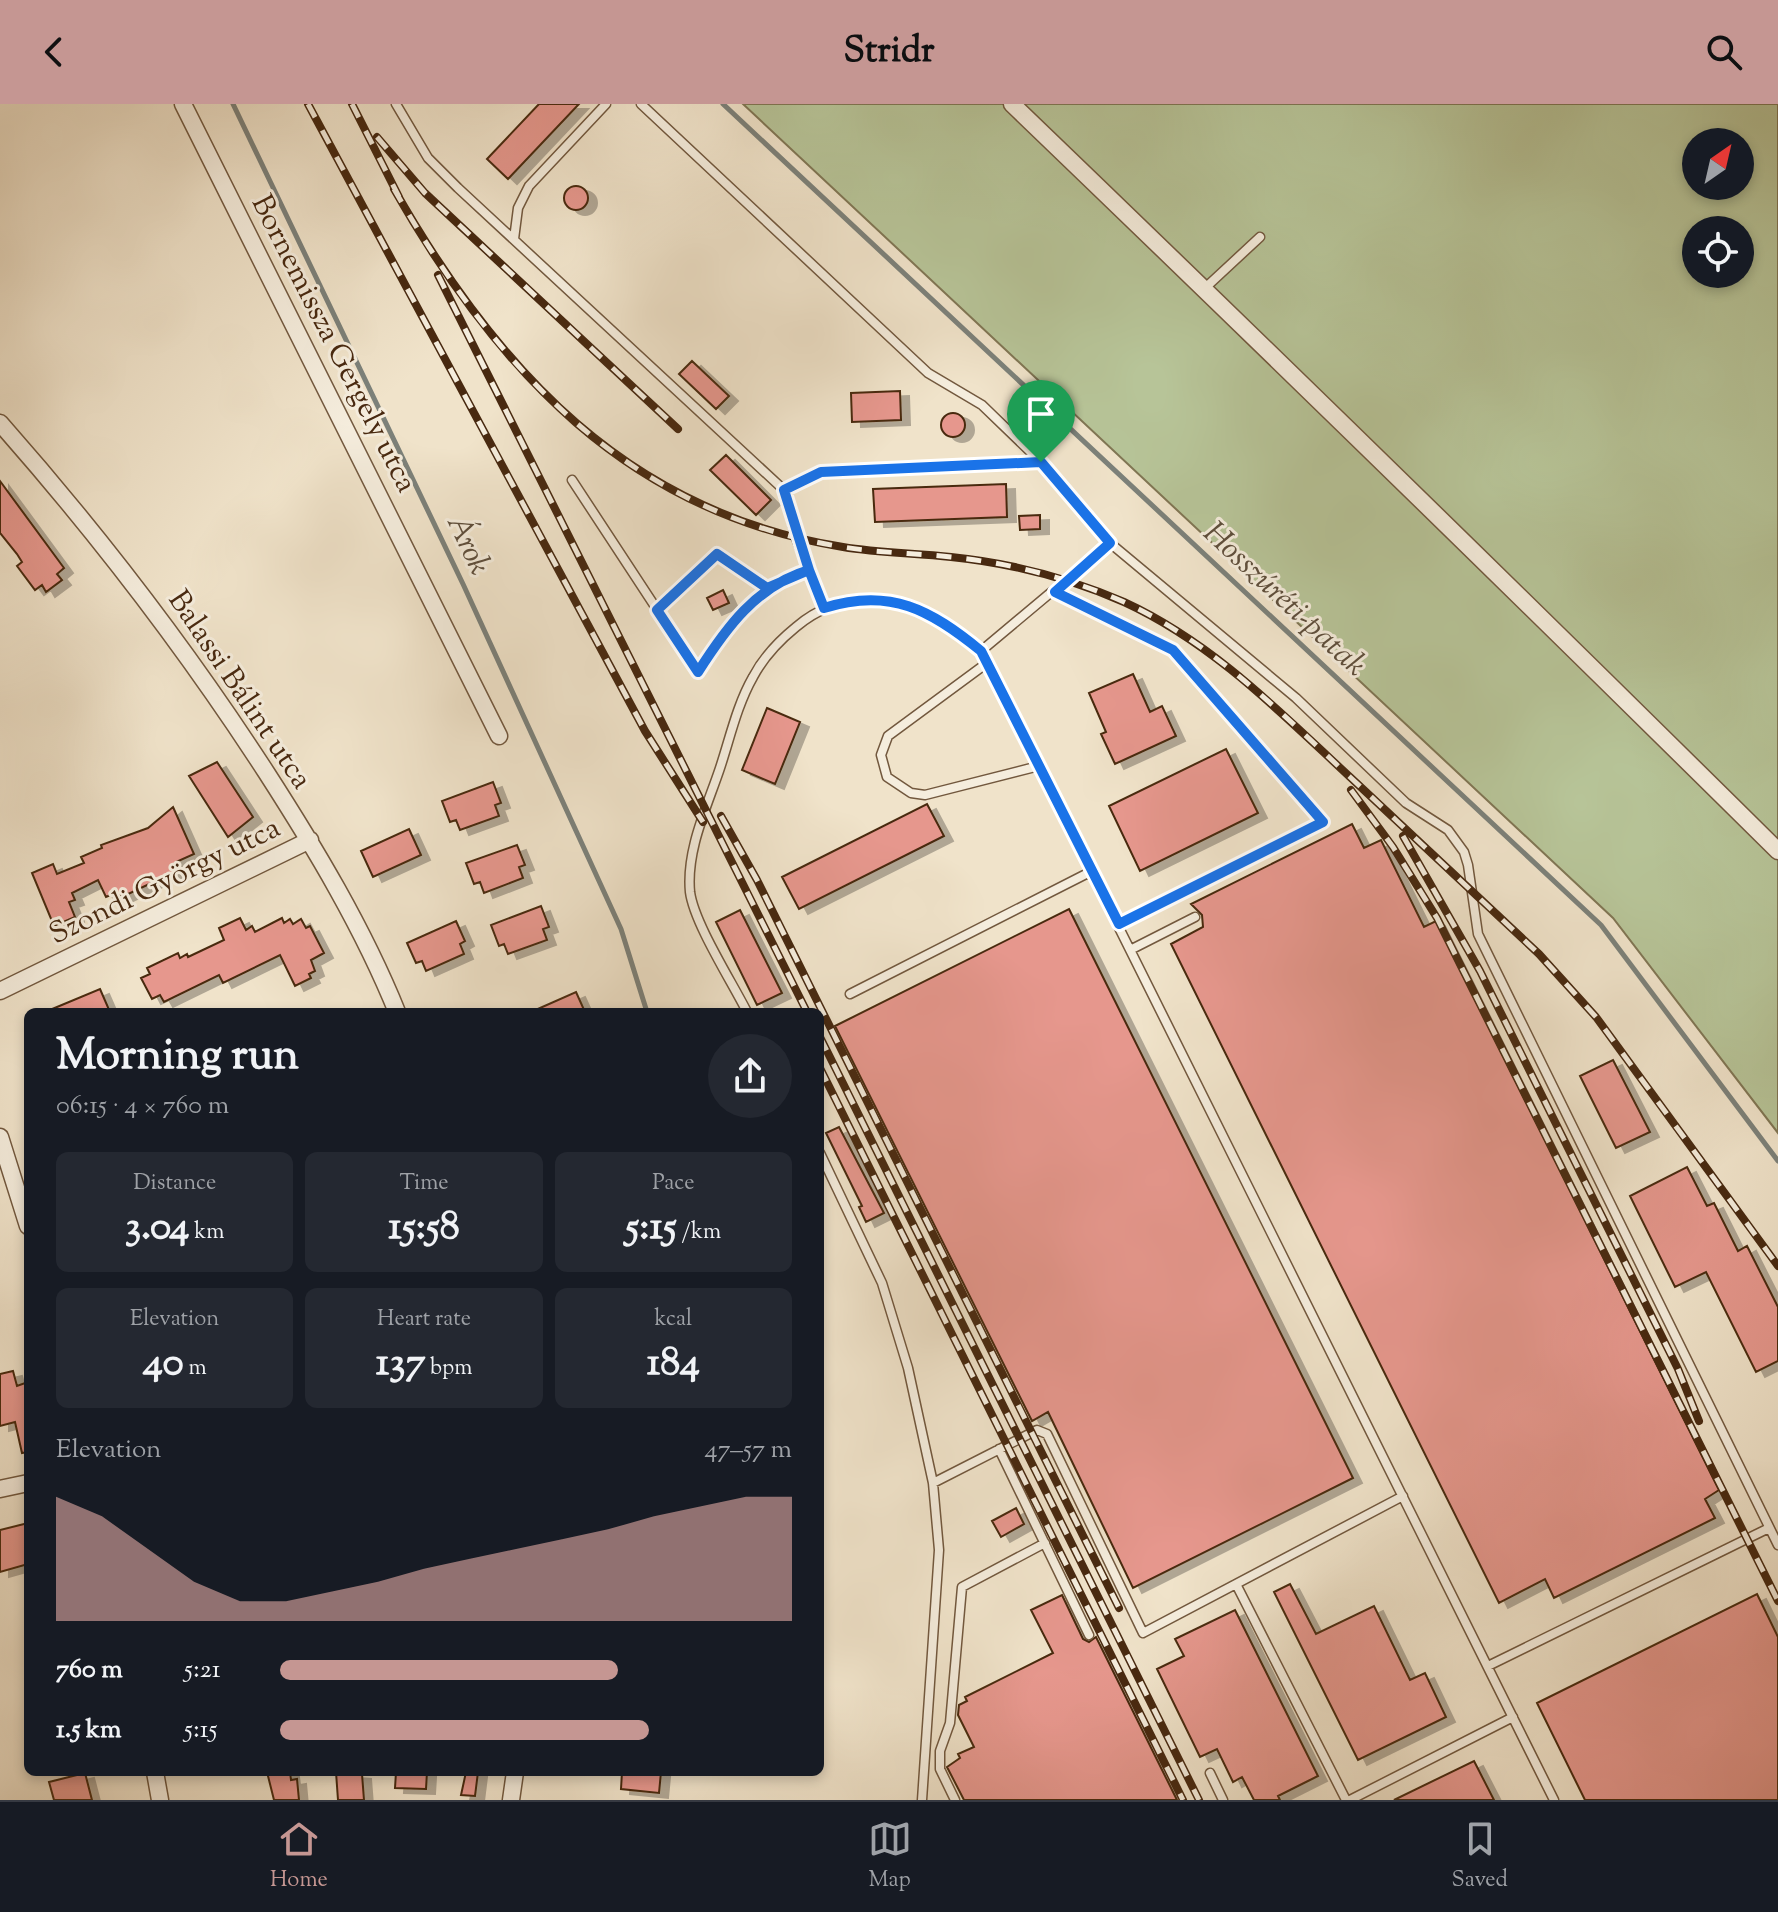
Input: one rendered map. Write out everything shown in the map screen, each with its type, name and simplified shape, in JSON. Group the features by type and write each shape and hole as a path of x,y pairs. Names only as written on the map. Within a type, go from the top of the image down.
{"street":[{"name":"Bornemissza Gergely utca","path":"183,104 499,736"},
{"path":"1012,104 1470,551 1585,658 1778,851"},
{"name":"Balassi Bálint utca","path":"0,423 88,523 205,678 310,840 384,978 395,1008"},
{"name":"Szondi György utca","path":"0,991 310,840"},
{"path":"0,1137 24,1213"},
{"path":"0,1489 24,1484"},
{"path":"156,1776 160,1800"},
{"path":"511,1800 514,1776"}],"lane":[{"path":"396,104 428,158 784,490 824,608"},
{"path":"514,239 518,208 529,186 606,104"},
{"path":"641,104 928,373 982,405 1041,462 1110,543 1296,698 1406,803 1448,830 1457,840 1468,865 1478,934 1778,1545"},
{"path":"1204,289 1260,237"},
{"path":"784,490 821,472 1041,462"},
{"path":"572,480 698,672 722,635 767,588 809,570"},
{"path":"981,651 1110,543"},
{"path":"657,610 717,554 767,588"},
{"path":"1055,592 1173,650 1323,822 1119,924"},
{"path":"745,1008 694,909 691,865 697,838 753,675 785,636 824,608 865,598 912,606 952,627 981,651 1554,1800"},
{"path":"987,663 888,736 881,755 887,777 911,793 925,795 1039,766"},
{"path":"850,994 1092,871"},
{"path":"1132,949 1195,917"},
{"path":"824,1161 882,1283 908,1368 933,1483 939,1550 922,1800"},
{"path":"933,1483 1037,1430 1047,1434 1143,1633 1403,1496"},
{"path":"999,1449 1089,1635"},
{"path":"1488,1666 1769,1528"},
{"path":"955,1800 940,1769 940,1751 950,1723 962,1587 1045,1543"},
{"path":"1236,1584 1348,1800 1513,1717"},
{"path":"1210,1773 1223,1800"}],"green space":[{"path":"743,104 1778,104 1778,1133 1613,918"}],"building":[{"path":"539,104 579,104 508,179 487,159"},
{"path":"576,186 585,189 588,198 585,207 576,210 567,207 564,198 567,189"},
{"path":"692,361 729,396 716,409 679,374"},
{"path":"900,391 901,420 852,422 851,393"},
{"path":"953,413 962,416 965,425 962,434 953,437 944,434 941,425 944,416"},
{"path":"726,455 771,500 756,515 710,470"},
{"path":"0,481 64,568 57,574 62,580 46,592 42,585 35,590 17,566 22,562 0,533"},
{"path":"1006,484 1007,517 875,522 873,489"},
{"path":"1040,515 1040,529 1020,530 1019,516"},
{"path":"723,590 729,603 713,610 707,598"},
{"path":"1133,674 1150,712 1162,706 1176,736 1115,764 1101,734 1106,732 1089,693"},
{"path":"767,708 800,722 775,784 742,770"},
{"path":"1226,749 1258,813 1140,871 1109,806"},
{"path":"217,762 253,817 228,837 189,776"},
{"path":"493,782 501,803 495,805 499,816 460,830 456,820 450,822 442,801"},
{"path":"927,804 944,836 799,909 782,877"},
{"path":"173,807 194,854 176,862 179,870 114,898 113,894 106,897 98,880 72,893 75,900 69,902 75,917 54,926 32,873 53,864 57,874 84,863 81,857 102,848 101,845 148,828"},
{"path":"1352,824 1364,848 1381,840 1424,927 1436,921 1719,1490 1705,1499 1715,1518 1554,1598 1545,1579 1499,1603 1171,944 1203,927 1202,915 1191,904"},
{"path":"409,829 421,855 373,877 361,851"},
{"path":"517,845 525,865 519,867 523,878 484,893 480,882 474,884 466,863"},
{"path":"541,906 549,927 543,929 547,940 508,954 504,944 499,946 491,925"},
{"path":"1069,909 1353,1478 1133,1588 1048,1412 1032,1421 835,1026"},
{"path":"740,910 782,993 757,1005 716,922"},
{"path":"240,918 246,930 252,926 255,932 282,918 284,923 290,919 293,924 301,919 306,928 310,926 324,953 311,960 315,971 309,974 311,978 295,986 280,955 223,983 219,975 164,1002 160,995 152,999 141,978 150,974 147,968 178,953 180,958 187,954 188,957 224,940 219,928"},
{"path":"456,921 465,941 460,944 464,954 426,971 422,961 416,963 407,943"},
{"path":"100,989 108,1008 55,1008"},
{"path":"576,992 583,1008 540,1008"},
{"path":"1613,1060 1650,1132 1616,1148 1580,1076"},
{"path":"839,1127 884,1213 866,1222 859,1207 862,1206 826,1133"},
{"path":"1687,1167 1707,1206 1714,1203 1738,1251 1747,1246 1778,1307 1778,1361 1756,1372 1706,1272 1675,1287 1630,1196"},
{"path":"13,1371 17,1386 24,1383 24,1453 15,1422 0,1426 0,1374"},
{"path":"1016,1508 1024,1524 1001,1537 992,1521"},
{"path":"24,1524 24,1565 0,1572 0,1530"},
{"path":"1290,1584 1316,1634 1374,1606 1410,1680 1425,1673 1446,1717 1358,1760 1274,1592"},
{"path":"1757,1594 1778,1637 1778,1800 1585,1800 1537,1703"},
{"path":"1062,1595 1083,1639 1089,1642 1096,1637 1177,1800 964,1800 947,1767 960,1758 958,1754 974,1747 958,1715 959,1705 967,1701 965,1697 1053,1653 1031,1610"},
{"path":"1235,1610 1318,1776 1278,1796 1280,1800 1254,1800 1242,1777 1233,1782 1217,1749 1200,1757 1157,1669 1184,1656 1175,1639"},
{"path":"1474,1761 1494,1800 1394,1800"},
{"path":"86,1776 92,1800 54,1800 49,1782"},
{"path":"268,1776 297,1779 299,1800 274,1800"},
{"path":"336,1776 362,1776 364,1800 338,1800"},
{"path":"396,1776 427,1776 426,1789 395,1788"},
{"path":"465,1776 478,1776 475,1796 461,1795"},
{"path":"622,1776 661,1776 659,1793 621,1789"}],"waterway":[{"name":"Árok","path":"233,104 463,584 621,929 646,1008"},
{"name":"Hosszúréti-patak","path":"723,104 1601,925 1778,1161"}],"railway":[{"path":"308,104 645,731 703,822"},
{"path":"352,104 399,197"},
{"path":"377,137 425,193 678,429"},
{"path":"394,189 477,317 525,373 576,423 634,467 697,502 766,529 843,547 995,563 1082,586 1124,602 1156,619 1216,658 1298,728 1539,954 1596,1017 1778,1266"},
{"path":"438,275 805,1008"},
{"path":"1351,790 1393,847 1437,918 1778,1601"},
{"path":"721,816 757,880 821,1008"},
{"path":"1403,836 1480,971 1678,1369 1699,1421"},
{"path":"824,1015 1119,1608"},
{"path":"824,1045 1199,1800"},
{"path":"824,1076 1183,1800"}],"route":[{"path":"1041,462 821,472 801,479 784,490 796,538 809,570 767,588 717,554 657,610 698,672 722,635 767,588 794,575 809,570 824,608 865,598 888,601 912,606 952,627 981,651 1119,924 1323,822 1173,650 1163,642 1055,592 1110,543 1082,514 1041,462"}]}
